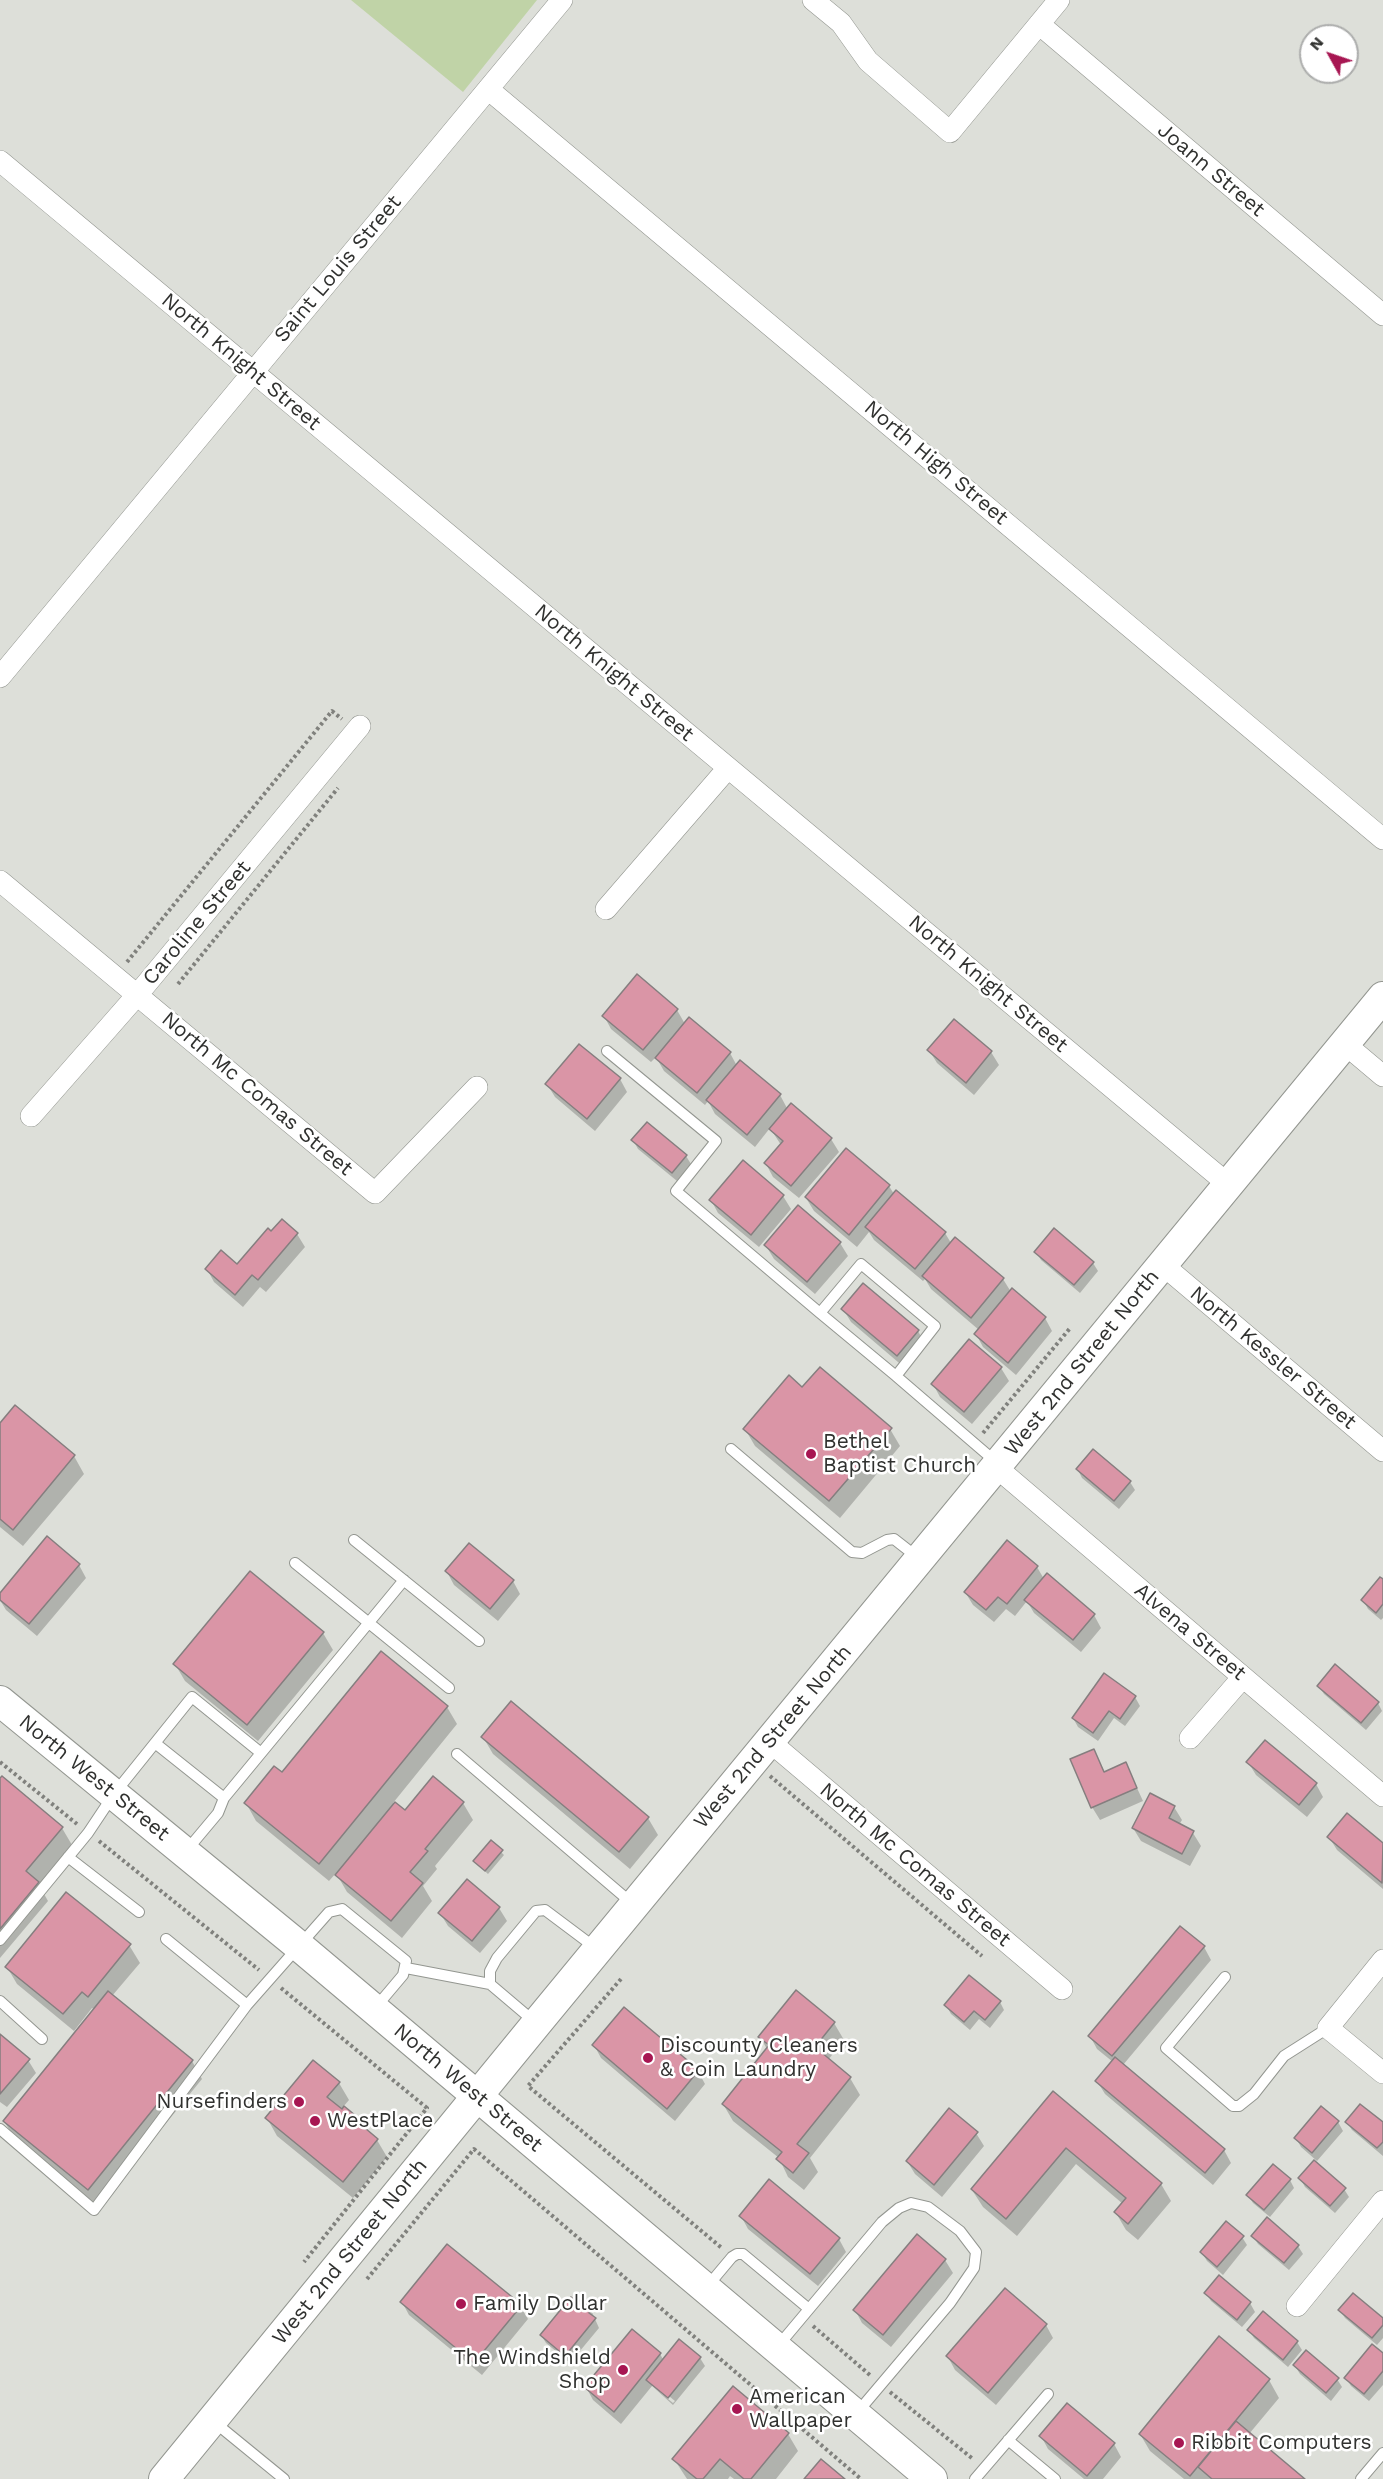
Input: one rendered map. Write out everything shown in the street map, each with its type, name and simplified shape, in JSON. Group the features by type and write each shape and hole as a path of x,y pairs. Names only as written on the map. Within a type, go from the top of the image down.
{"street":[{"name":"Saint Louis Street","path":"4,665 562,0"},
{"path":"813,0 841,23 867,61 950,132 1059,0"},
{"name":"Joann Street","path":"1039,24 1383,315"},
{"name":"North High Street","path":"488,89 1383,839"},
{"name":"North Knight Street","path":"0,161 1229,1185"},
{"name":"Caroline Street","path":"31,1116 138,994 360,726"},
{"path":"606,909 728,768"},
{"name":"North Mc Comas Street","path":"0,881 375,1193 477,1087"},
{"name":"West 2nd Street North","path":"164,2479 1383,997"},
{"path":"1345,1044 1383,1076"},
{"name":"North Kessler Street","path":"1163,1265 1383,1451"},
{"name":"Alvena Street","path":"998,1466 1383,1796"},
{"path":"1190,1738 1243,1677"},
{"name":"North West Street","path":"2,1707 114,1794 299,1946 932,2479"},
{"name":"North Mc Comas Street","path":"769,1741 1062,1989"},
{"path":"1383,1960 1328,2028 1383,2073"},
{"path":"1297,2306 1383,2201"}],"lane":[{"path":"607,1051 716,1141 676,1191 975,1443 998,1466"},
{"path":"820,1313 861,1264 935,1326 896,1376"},
{"path":"731,1449 852,1552 862,1553 887,1540 894,1539 920,1559"},
{"path":"354,1540 479,1641"},
{"path":"296,1563 449,1688"},
{"path":"185,1853 218,1813 224,1798 404,1580"},
{"path":"0,1940 88,1833 114,1794 192,1698 261,1753"},
{"path":"155,1743 224,1798"},
{"path":"457,1754 634,1905"},
{"path":"68,1857 139,1912"},
{"path":"0,2129 94,2210 248,2005 329,1912 342,1909 405,1961 406,1968 403,1975 374,2010"},
{"path":"490,1984 490,1971 497,1958 536,1911 545,1910 554,1914 598,1949"},
{"path":"166,1939 248,2005"},
{"path":"406,1968 490,1984 537,2023"},
{"path":"1225,1977 1166,2048 1233,2106 1239,2106 1254,2094 1284,2056 1328,2028"},
{"path":"0,2001 42,2039"},
{"path":"777,2347 882,2222 899,2208 911,2203 928,2207 960,2231 976,2252 974,2268 950,2303 856,2414"},
{"path":"706,2288 732,2257 743,2254 809,2308"},
{"path":"975,2479 1047,2394"},
{"path":"212,2421 284,2479"},
{"path":"1008,2440 1055,2479"},
{"path":"1361,2479 1383,2453"}],"path":[{"path":"975,1443 1071,1327"},
{"path":"762,1784 770,1775 982,1956"},
{"path":"528,2086 621,1979"},
{"path":"367,2279 474,2149 861,2479"}],"green space":[{"path":"351,0 537,0 463,92"}],"building":[{"path":"637,974 678,1009 643,1050 602,1016"},
{"path":"689,1017 731,1052 697,1093 655,1058"},
{"path":"954,1019 992,1051 966,1083 927,1050"},
{"path":"579,1044 621,1078 587,1119 545,1084"},
{"path":"740,1060 781,1094 747,1135 706,1100"},
{"path":"791,1103 832,1138 791,1186 764,1163 783,1141 769,1129"},
{"path":"647,1122 687,1155 672,1173 631,1140"},
{"path":"846,1148 890,1185 849,1235 805,1197"},
{"path":"743,1160 784,1195 751,1235 709,1200"},
{"path":"896,1190 946,1232 915,1269 865,1227"},
{"path":"798,1205 841,1242 807,1282 764,1245"},
{"path":"282,1219 298,1233 258,1280 252,1275 235,1295 205,1269 221,1250 237,1264 268,1228 271,1231"},
{"path":"1054,1228 1094,1262 1074,1285 1034,1252"},
{"path":"955,1237 1004,1278 971,1318 922,1276"},
{"path":"863,1283 919,1330 897,1356 841,1309"},
{"path":"1012,1288 1046,1317 1008,1363 974,1334"},
{"path":"969,1339 1002,1367 964,1412 931,1384"},
{"path":"820,1367 892,1428 829,1501 743,1429 789,1375 802,1387"},
{"path":"15,1405 75,1455 13,1530 0,1519 0,1423"},
{"path":"1093,1449 1131,1481 1114,1501 1076,1469"},
{"path":"47,1536 80,1564 29,1624 0,1600 0,1593"},
{"path":"1007,1540 1038,1566 1007,1604 998,1597 986,1610 964,1592"},
{"path":"469,1543 514,1580 490,1609 445,1571"},
{"path":"250,1571 324,1632 247,1725 173,1664"},
{"path":"1047,1573 1095,1614 1073,1640 1024,1600"},
{"path":"1380,1577 1383,1579 1383,1604 1376,1613 1361,1600"},
{"path":"381,1651 448,1706 319,1864 244,1803 274,1766 282,1772"},
{"path":"1335,1664 1379,1702 1361,1723 1317,1686"},
{"path":"1104,1673 1136,1696 1120,1719 1109,1711 1093,1733 1072,1718"},
{"path":"511,1701 649,1817 619,1852 481,1737"},
{"path":"1265,1740 1317,1783 1299,1805 1246,1762"},
{"path":"1094,1749 1104,1772 1126,1762 1137,1788 1091,1808 1070,1759"},
{"path":"2,1776 63,1827 26,1871 39,1882 0,1929 0,1778"},
{"path":"433,1776 464,1802 425,1849 428,1851 410,1872 423,1883 391,1921 335,1875 395,1802 405,1810"},
{"path":"1150,1793 1175,1806 1169,1818 1194,1831 1182,1854 1132,1828"},
{"path":"1347,1813 1383,1843 1382,1883 1327,1837"},
{"path":"491,1840 503,1850 485,1871 473,1861"},
{"path":"467,1879 500,1907 472,1941 438,1913"},
{"path":"66,1892 131,1944 88,1997 82,1992 63,2014 5,1967"},
{"path":"1180,1926 1205,1946 1112,2056 1088,2036"},
{"path":"969,1975 1001,2001 985,2020 974,2011 964,2022 944,2005"},
{"path":"796,1990 835,2022 815,2047 851,2077 797,2144 809,2153 793,2173 776,2159 782,2152 722,2104 769,2045 758,2037"},
{"path":"108,1991 193,2060 88,2190 3,2121"},
{"path":"624,2007 699,2070 667,2109 592,2045"},
{"path":"0,2034 30,2059 0,2094"},
{"path":"1115,2057 1225,2149 1205,2173 1095,2081"},
{"name":"WestPlace","path":"313,2060 340,2082 327,2097 342,2109 344,2106 361,2120 359,2123 378,2139 343,2182 265,2118"},
{"path":"1053,2091 1162,2183 1128,2224 1114,2212 1126,2198 1066,2148 1006,2219 971,2189"},
{"path":"1360,2104 1383,2122 1383,2142 1377,2148 1345,2122"},
{"path":"1321,2106 1339,2121 1312,2153 1294,2138"},
{"path":"949,2108 978,2132 934,2185 906,2161"},
{"path":"1314,2160 1346,2188 1330,2206 1298,2178"},
{"path":"1273,2164 1291,2179 1264,2210 1246,2195"},
{"path":"769,2179 840,2238 810,2274 739,2216"},
{"path":"1267,2217 1299,2245 1284,2263 1251,2236"},
{"path":"1226,2221 1244,2236 1217,2267 1200,2252"},
{"path":"917,2234 946,2259 883,2335 853,2310"},
{"name":"Family Dollar","path":"447,2244 522,2305 474,2363 400,2302"},
{"path":"1219,2275 1251,2302 1237,2320 1204,2293"},
{"path":"1005,2288 1047,2324 988,2393 946,2356"},
{"path":"1353,2293 1383,2318 1383,2325 1372,2338 1338,2310"},
{"path":"571,2297 577,2303 580,2300 592,2309 589,2313 596,2318 565,2356 540,2335"},
{"path":"1263,2311 1298,2341 1283,2360 1247,2330"},
{"name":"The Windshield Shop","path":"632,2329 661,2353 614,2412 584,2387"},
{"path":"1219,2336 1270,2379 1190,2476 1139,2434"},
{"path":"679,2339 701,2357 668,2398 646,2380"},
{"path":"1372,2344 1383,2353 1383,2371 1364,2394 1344,2378"},
{"path":"1306,2350 1339,2378 1326,2393 1293,2365"},
{"name":"American Wallpaper","path":"733,2386 789,2433 751,2479 744,2479 720,2459 703,2479 697,2479 672,2459"},
{"path":"1067,2403 1115,2443 1087,2476 1039,2436"},
{"path":"1236,2421 1305,2479 1212,2479 1198,2467"},
{"path":"821,2459 845,2479 804,2479"}],"place":[{"name":"Bethel Baptist Church","path":"811,1454"},
{"name":"Discounty Cleaners & Coin Laundry","path":"648,2058"},
{"name":"Nursefinders","path":"299,2102"},
{"name":"WestPlace","path":"315,2121"},
{"name":"Family Dollar","path":"461,2304"},
{"name":"The Windshield Shop","path":"623,2370"},
{"name":"American Wallpaper","path":"737,2409"},
{"name":"Ribbit Computers","path":"1179,2443"}]}
